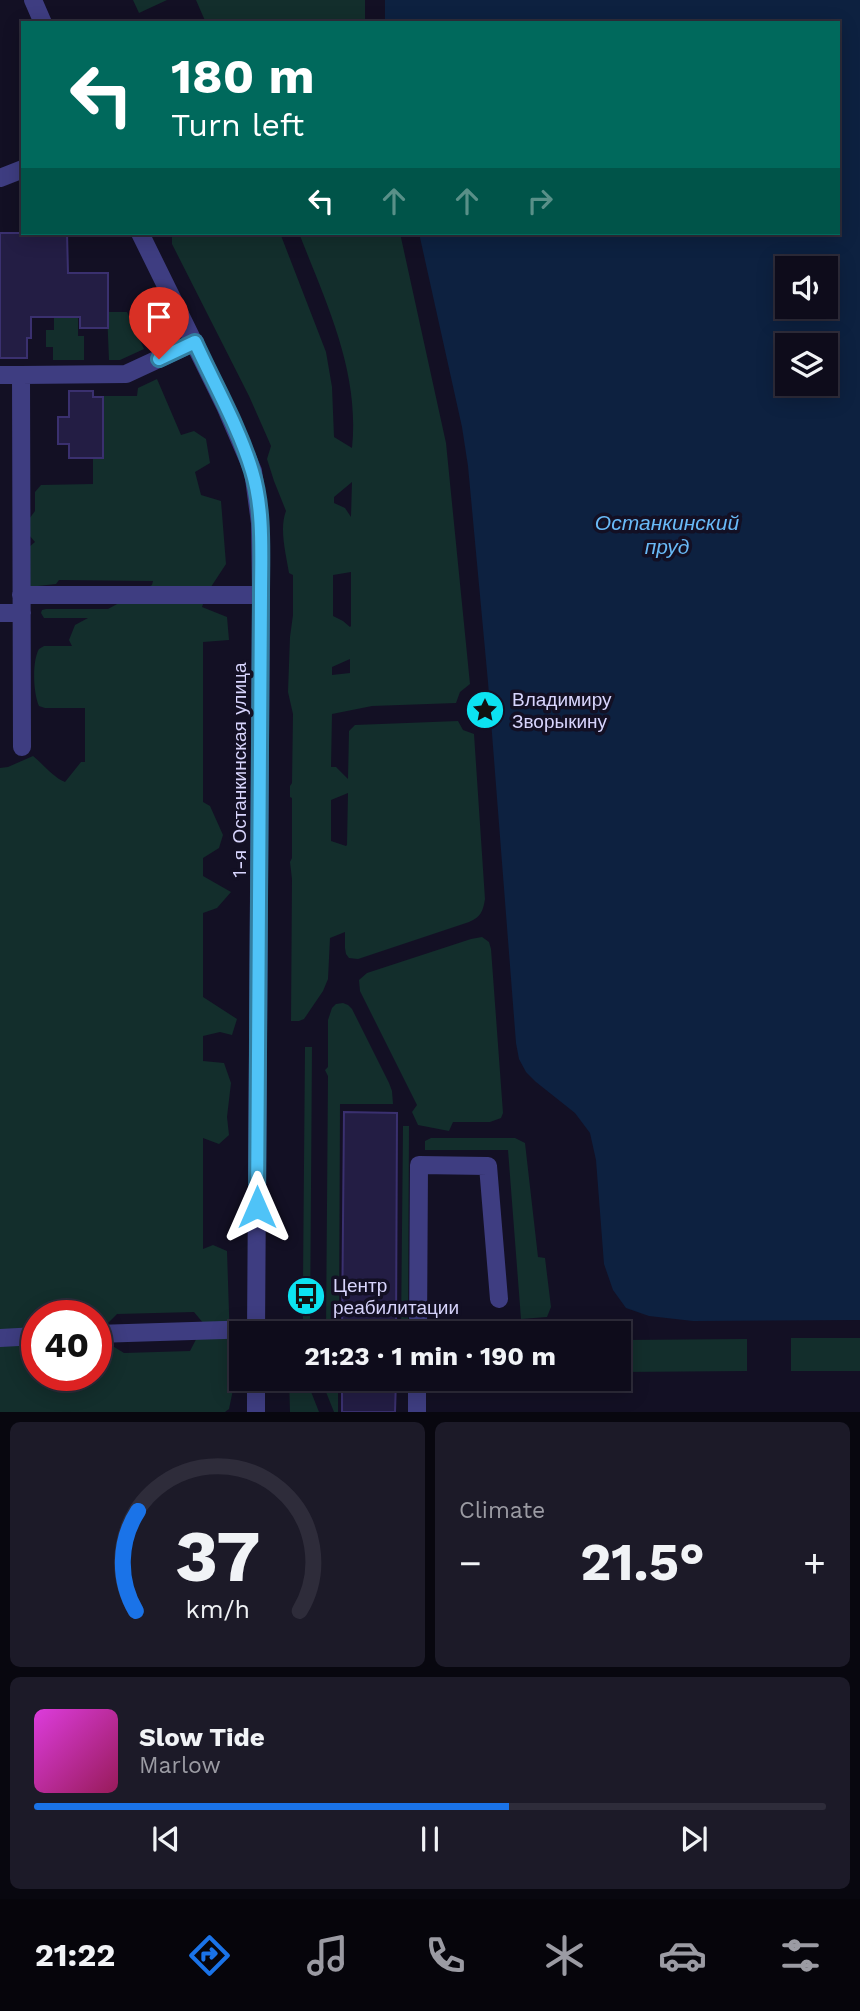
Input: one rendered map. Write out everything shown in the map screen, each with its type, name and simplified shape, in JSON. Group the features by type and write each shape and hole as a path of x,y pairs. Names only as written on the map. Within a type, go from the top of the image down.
{"street":[{"path":"33,0 42,21"},
{"path":"0,178 21,170"},
{"name":"1-я Останкинская улица","path":"141,235 195,342 253,471 260,523 256,1321"},
{"path":"0,375 126,374 195,342"},
{"path":"21,375 22,747"},
{"path":"0,613 22,604 261,595"},
{"path":"418,1321 419,1165 488,1166 499,1299"},
{"path":"112,1334 229,1332"},
{"path":"0,1338 21,1337"},
{"path":"256,1391 256,1412"},
{"path":"417,1391 417,1412"}],"green space":[{"path":"133,0 167,0 139,13"},
{"path":"196,0 365,0 365,21 205,21"},
{"path":"172,235 281,235 326,352 332,387 334,437 352,448 351,392 346,365 330,311 300,235 400,235 446,443 470,684 460,692 456,703 372,706 332,714 331,767 336,767 348,779 349,731 355,725 458,721 463,730 474,734 485,899 479,916 469,922 358,959 349,958 346,954 345,932 330,938 328,979 304,1019 299,1021 291,1021 290,786 293,714 288,692 293,575 289,573 284,542 286,511 267,459 271,446 249,396 172,244","holes":["352,482 351,517 345,508 334,503 334,497","351,572 351,626 350,627 333,616 333,575","350,659 350,673 332,675 332,667","348,793 347,845 346,846 331,841 331,800"]},
{"path":"107,312 127,312 144,349 120,360 109,360"},
{"path":"78,317 78,336 84,336 84,360 53,360 53,347 46,347 46,330 54,330 54,318"},
{"path":"157,379 181,435 194,431 206,439 210,463 195,472 201,495 221,501 226,564 207,593 202,607 227,617 229,640 203,642 203,802 210,806 223,835 219,848 203,858 203,876 231,892 217,908 203,913 203,997 237,1019 232,1035 220,1032 203,1036 203,1061 224,1063 231,1083 227,1117 229,1135 219,1144 203,1138 203,1249 213,1245 227,1251 229,1391 233,1391 229,1409 225,1412 0,1412 0,768 33,756 65,782 81,762 85,762 85,708 39,706 34,677 39,649 44,646 72,646 69,640 75,625 88,618 44,618 42,610 108,609 152,585 153,581 59,580 56,584 29,587 23,552 35,542 29,535 26,523 35,511 35,492 41,485 93,484 93,458 103,457 103,396 137,396 138,388"},
{"path":"482,937 489,942 491,949 503,1113 501,1118 490,1122 453,1122 449,1131 418,1125 412,1112 417,1105 360,991 359,980 367,973"},
{"path":"343,1003 352,1009 389,1083 393,1104 340,1104 339,1321 326,1321 328,1076 325,1070 328,1067 328,1020 336,1004"},
{"path":"305,1047 312,1047 310,1321 303,1321 303,1309 308,1308 308,1284 303,1283"},
{"path":"403,1126 409,1126 408,1321 401,1321"},
{"path":"431,1138 515,1138 525,1143 538,1257 545,1258 551,1307 547,1317 521,1319 508,1150 425,1150 425,1141"},
{"path":"791,1338 860,1338 860,1371 791,1371"},
{"path":"747,1339 747,1371 631,1372 631,1340"},
{"path":"289,1391 311,1391 319,1412 290,1412"},
{"path":"338,1391 338,1412 334,1412 326,1392"}],"water":[{"name":"Останкинский пруд","path":"385,0 860,0 860,1320 693,1321 649,1316 626,1308 613,1290 604,1264 596,1160 590,1133 575,1113 526,1072 519,1059 516,1043 468,466 462,427 419,235 840,235 840,21 385,21"}],"building":[{"path":"0,233 67,235 68,273 108,273 108,328 80,328 80,317 31,317 27,358 0,358"},
{"path":"69,391 93,391 93,397 103,397 103,458 69,458 69,444 58,444 58,417 69,417"},
{"path":"344,1112 397,1113 396,1321 342,1321"},
{"path":"342,1391 396,1391 395,1412 342,1412"}],"place":[{"name":"Владимиру Зворыкину","path":"485,710"},
{"name":"Центр реабилитации","path":"306,1296"}],"route":[{"path":"159,359 195,342 253,471 258,496 261,595 257,1207"}]}
